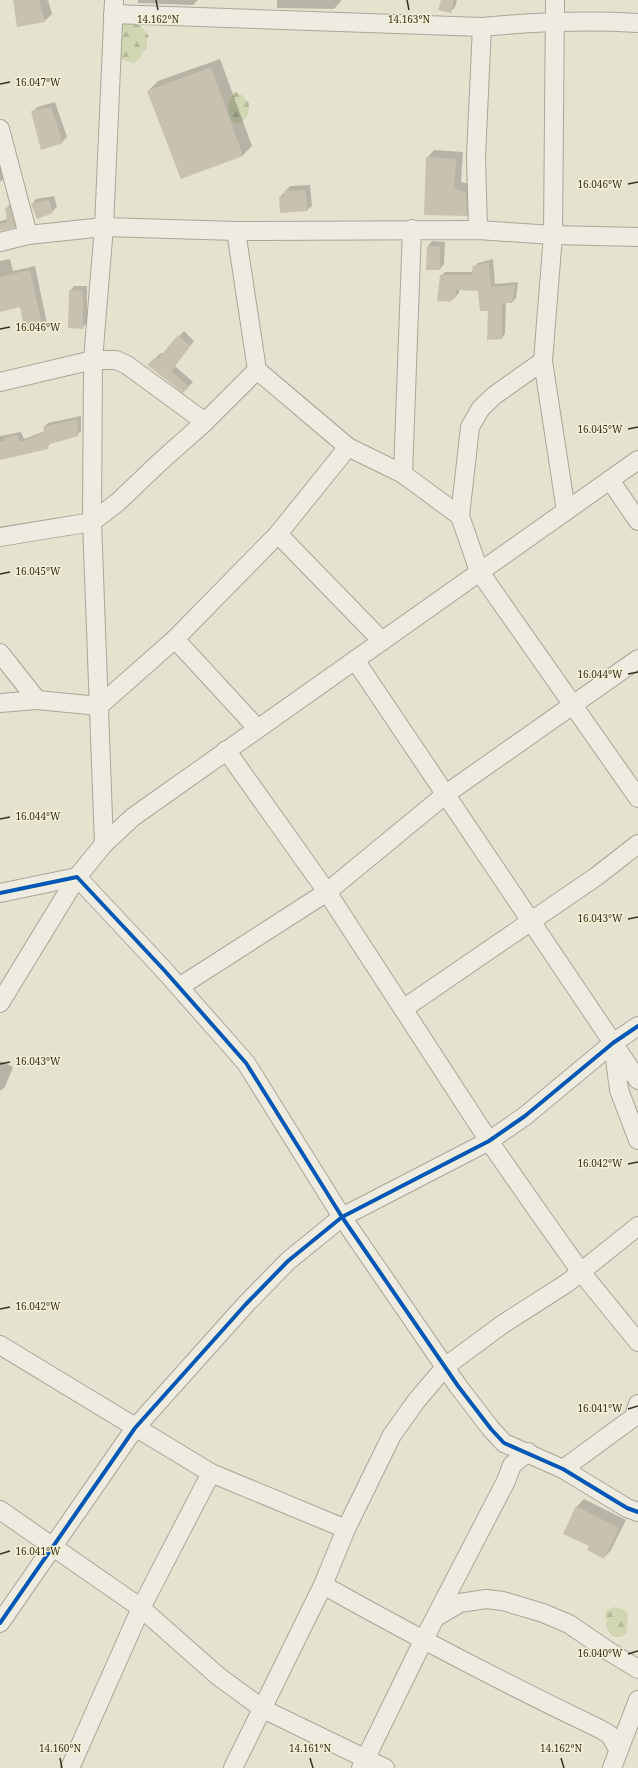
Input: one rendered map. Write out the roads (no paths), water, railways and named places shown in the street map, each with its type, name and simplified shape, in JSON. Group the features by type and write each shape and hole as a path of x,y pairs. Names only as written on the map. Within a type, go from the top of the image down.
{"street":[{"path":"556,0 553,235 543,361 566,511"},
{"path":"104,844 92,522 93,360 104,226 113,7 482,26 555,23 638,23"},
{"path":"478,230 476,156 482,26"},
{"path":"0,129 28,235"},
{"path":"0,242 28,235 104,226 236,231 412,229 478,230 553,235 638,237"},
{"path":"403,474 412,229"},
{"path":"236,231 257,370 348,447 403,474 460,516"},
{"path":"0,382 93,360 116,360 127,365 206,422"},
{"path":"543,361 495,395 481,408 470,427 460,516 479,571 638,798"},
{"path":"0,538 92,522 118,502 161,461 206,422 257,370"},
{"path":"0,703 37,700 99,706 175,639 278,534 348,447"},
{"path":"0,1004 77,877 104,844 133,817 638,460"},
{"path":"610,480 638,521"},
{"path":"278,534 382,641"},
{"path":"175,639 257,728"},
{"path":"0,653 37,700"},
{"path":"179,987 327,892 446,794 638,659"},
{"path":"355,660 638,1080"},
{"path":"226,750 327,892 489,1141 581,1272 638,1342"},
{"path":"403,1008 598,876 638,844"},
{"path":"0,893 77,877"},
{"path":"77,877 179,987 246,1063 342,1217 446,1366 458,1386 504,1443 528,1452 563,1469 627,1508 638,1512"},
{"path":"0,1623 135,1428 246,1304 288,1261 342,1217 489,1141 525,1116 613,1043 638,1026"},
{"path":"613,1043 619,1090 638,1140"},
{"path":"233,1768 323,1586 346,1529 392,1435 417,1400 446,1366 502,1324 567,1283 638,1226"},
{"path":"0,1345 211,1473 346,1529"},
{"path":"563,1469 637,1412"},
{"path":"363,1763 423,1641 506,1481 512,1465 528,1452"},
{"path":"70,1768 141,1608 211,1473"},
{"path":"0,1510 141,1608 218,1676 263,1709 363,1763 385,1768"},
{"path":"323,1586 423,1641 600,1729 610,1735 618,1749"},
{"path":"436,1618 460,1603 486,1599 503,1601 543,1613 569,1624 638,1670"},
{"path":"612,1768 638,1700"},
{"path":"600,1729 610,1727 630,1718"}]}
